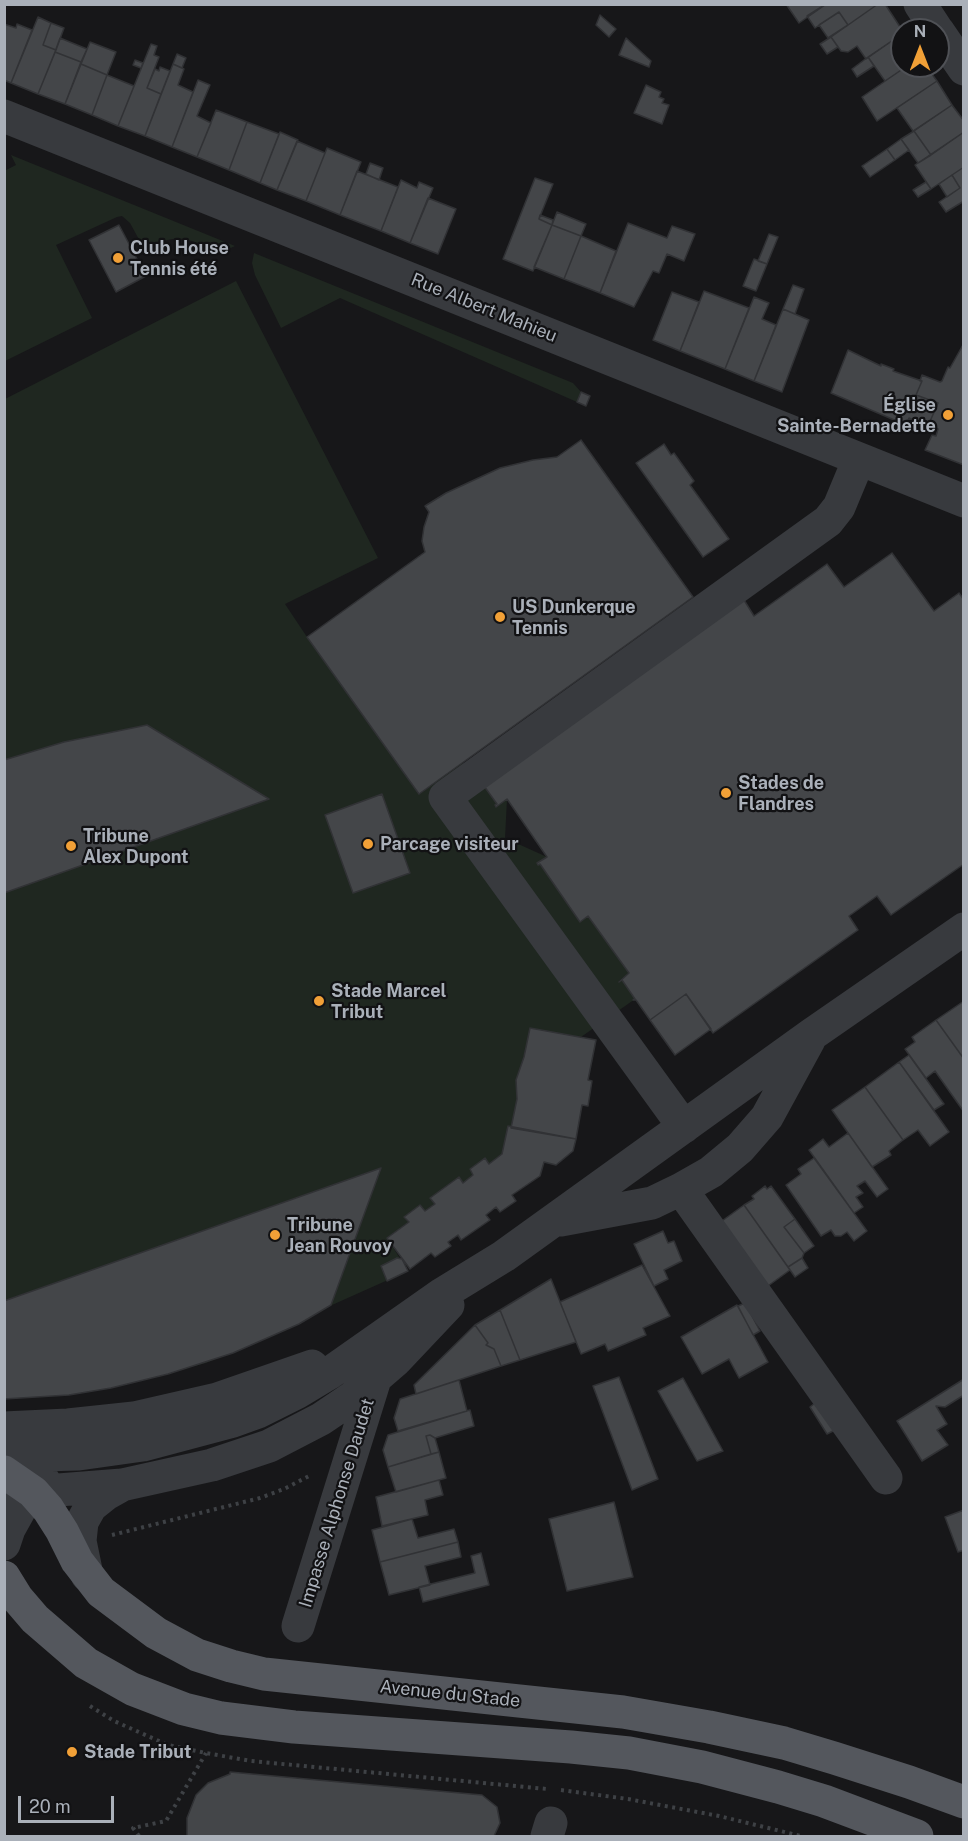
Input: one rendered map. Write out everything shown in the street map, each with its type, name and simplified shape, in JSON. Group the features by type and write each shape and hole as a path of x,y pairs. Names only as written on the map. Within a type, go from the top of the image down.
{"main road":[{"name":"Avenue du Stade","path":"4,1472 19,1493 55,1519 77,1561 101,1592 156,1632 197,1655 264,1674 623,1712 701,1725 784,1743 963,1802"},
{"path":"4,1577 35,1619 86,1663 132,1689 184,1709 221,1718 294,1727 571,1747 638,1755 702,1767 778,1787 825,1801 917,1836"}],"street":[{"path":"920,4 929,18"},
{"path":"950,49 963,69"},
{"name":"Rue Albert Mahieu","path":"4,116 963,501"},
{"path":"684,1127 445,796 828,521 839,507 859,459"},
{"path":"19,1493 81,1457 172,1439 233,1421 258,1412 314,1383 442,1294 504,1256 812,1035 963,930"},
{"path":"553,1221 652,1203 711,1172 754,1133 777,1101 812,1035"},
{"path":"681,1189 886,1478"},
{"path":"19,1493 122,1485 212,1466 269,1446 321,1419 375,1379 409,1348 446,1307 504,1256"},
{"path":"4,1428 48,1427 114,1420 191,1406 240,1392 368,1346"},
{"name":"Impasse Alphonse Daudet","path":"298,1626 375,1379"},
{"path":"4,1456 100,1452"},
{"path":"88,1576 80,1541 82,1522 91,1506 122,1485"},
{"path":"4,1544 24,1502 19,1493"}],"path":[{"path":"80,1541 260,1498 304,1479 353,1449"},
{"path":"139,1836 134,1828 166,1821 206,1754"}],"shaded area":[{"path":"11,155 235,246 222,252 178,238 142,245 130,223 122,216 56,245 92,318 5,361 4,171 16,165"},
{"path":"254,253 573,383 581,392 577,402 340,298 281,328 255,275 252,263"},
{"name":"Stade Marcel Tribut","path":"236,281 378,558 285,604 419,794 463,763 481,786 484,786 497,804 496,806 507,799 505,838 547,857 537,864 540,864 588,916 629,973 619,981 622,980 635,999 581,1037 530,1029 516,1080 517,1099 511,1128 508,1127 502,1154 489,1164 484,1159 470,1169 473,1175 463,1183 459,1178 430,1198 435,1204 425,1211 420,1205 405,1216 409,1222 387,1238 408,1271 332,1305 299,1324 206,1363 111,1388 69,1395 5,1399 5,399"}],"building":[{"path":"786,4 824,4 825,5 799,23"},
{"path":"826,4 878,4 848,25 839,12 815,28 807,16"},
{"path":"878,4 885,4 894,18 890,18 890,42 866,59 857,46 848,52 841,51 831,37"},
{"path":"839,12 848,25 828,38 819,25"},
{"path":"600,15 616,29 609,37 596,25"},
{"path":"38,17 51,23 43,45 56,50 38,94 11,83"},
{"path":"51,23 64,28 56,50 43,45"},
{"path":"4,24 16,28 17,24 32,30 11,83 4,80"},
{"path":"831,37 838,47 827,54 820,44"},
{"path":"60,38 87,49 81,62 55,52"},
{"path":"626,38 651,61 649,67 619,55"},
{"path":"90,42 116,52 107,75 81,64"},
{"path":"890,42 890,78 885,81 868,57"},
{"path":"151,44 157,46 154,55 159,57 147,88 161,94 145,136 118,126"},
{"path":"55,52 81,62 65,104 38,94"},
{"path":"177,54 186,58 182,68 173,64"},
{"path":"868,57 874,66 857,77 852,69"},
{"path":"135,60 143,63 141,68 133,65"},
{"path":"81,64 107,75 92,115 65,104"},
{"path":"173,64 184,69 178,85 193,92 172,147 145,136"},
{"path":"160,67 170,71 161,94 147,88 155,69 159,71"},
{"path":"107,75 134,86 118,126 92,115"},
{"path":"890,78 935,78 937,81 877,121 862,97"},
{"path":"198,80 210,85 197,116 211,123 197,157 172,147"},
{"path":"937,81 952,105 913,131 897,108"},
{"path":"646,85 661,92 659,97 664,99 662,103 669,105 662,124 634,113"},
{"path":"952,105 964,121 964,132 931,155 914,131"},
{"path":"216,110 247,122 229,170 197,157"},
{"path":"247,122 279,134 260,183 229,170"},
{"path":"914,131 931,155 918,163 901,139"},
{"path":"280,132 298,140 277,190 260,183"},
{"path":"964,132 964,167 931,189 915,165"},
{"path":"901,139 909,150 895,160 887,149"},
{"path":"297,141 325,153 306,201 277,190"},
{"path":"327,148 361,162 340,215 306,201"},
{"path":"887,149 895,160 870,177 862,166"},
{"path":"370,163 383,168 379,180 366,174"},
{"path":"964,167 964,201 946,212 939,202 960,188 952,175"},
{"path":"357,171 398,187 381,231 340,215"},
{"path":"952,175 960,188 947,197 939,184"},
{"path":"535,178 553,184 539,219 552,225 533,271 503,259"},
{"path":"401,180 417,188 419,182 433,188 410,243 381,231"},
{"path":"926,182 931,189 918,197 913,190"},
{"path":"428,198 456,209 438,254 410,243"},
{"path":"557,212 586,224 581,236 552,225"},
{"path":"540,215 553,220 552,225 539,219"},
{"path":"628,223 667,238 672,226 695,234 684,261 667,254 659,273 653,271 634,307 600,293"},
{"name":"Club House Tennis été","path":"119,225 146,276 116,292 89,240"},
{"path":"552,225 581,236 564,279 534,267"},
{"path":"769,234 778,237 767,264 758,261"},
{"path":"581,236 616,251 600,293 564,279"},
{"path":"754,259 767,264 756,291 743,286"},
{"path":"793,285 804,289 795,314 783,309"},
{"path":"704,291 749,308 725,369 680,351"},
{"path":"672,292 699,302 680,351 653,340"},
{"path":"754,297 769,303 762,319 776,325 754,381 725,369"},
{"path":"783,309 809,320 782,392 754,381"},
{"name":"Église Sainte-Bernadette","path":"964,343 964,465 925,450 932,435 936,436 938,429 928,426 938,403 916,395 922,375 942,381 948,367 950,368"},
{"path":"848,350 881,366 881,364 894,369 893,371 922,381 916,395 938,403 928,426 909,418 906,425 831,393"},
{"path":"581,392 590,396 586,406 577,402"},
{"name":"US Dunkerque Tennis","path":"581,440 693,597 419,794 307,637 425,552 422,541 429,512 425,506 446,493 500,468 557,457"},
{"path":"664,444 671,455 674,453 694,481 690,485 729,539 703,557 636,463"},
{"name":"Stades de Flandres","path":"892,553 934,611 959,593 964,600 964,864 891,915 877,896 849,916 858,930 713,1033 686,994 650,1020 636,1000 633,1000 635,999 622,980 619,982 629,973 588,916 580,922 540,864 538,865 537,863 547,857 507,799 496,807 497,804 484,786 744,600 754,616 827,564 844,587"},
{"name":"Tribune Alex Dupont","path":"147,725 269,799 4,893 4,760 64,742"},
{"name":"Parcage visiteur","path":"382,794 410,873 353,893 325,815"},
{"path":"686,994 711,1029 675,1055 650,1020"},
{"path":"964,1001 964,1059 936,1020"},
{"path":"936,1020 964,1059 964,1112 935,1071 926,1078 905,1049 915,1042 912,1037"},
{"path":"530,1028 596,1040 588,1080 592,1081 588,1106 582,1105 576,1139 511,1128 517,1099 516,1080"},
{"path":"909,1055 944,1104 934,1110 899,1062"},
{"path":"899,1062 949,1132 930,1146 918,1130 903,1140 865,1087"},
{"path":"865,1087 903,1140 889,1151 891,1155 872,1167 832,1110"},
{"path":"508,1126 576,1139 573,1151 556,1165 544,1162 540,1176 512,1195 516,1201 500,1212 496,1207 486,1215 490,1220 461,1240 458,1235 448,1242 451,1246 435,1257 431,1253 410,1269 387,1238 409,1222 404,1217 420,1205 425,1211 435,1204 430,1198 459,1177 463,1183 473,1175 470,1169 485,1158 489,1164 502,1154"},
{"path":"848,1133 888,1189 877,1197 865,1181 857,1186 863,1193 856,1197 863,1207 854,1213 809,1150 823,1139 829,1147"},
{"path":"814,1158 867,1231 854,1241 847,1232 841,1236 835,1236 831,1230 821,1236 786,1185 801,1174 798,1169"},
{"name":"Tribune Jean Rouvoy","path":"381,1168 331,1305 299,1324 233,1353 168,1374 111,1388 69,1395 4,1399 4,1301"},
{"path":"765,1186 767,1189 771,1186 795,1219 784,1227 804,1253 802,1258 788,1267 744,1205 754,1199 752,1196"},
{"path":"744,1205 790,1270 761,1291 715,1226"},
{"path":"795,1219 814,1246 804,1253 784,1227"},
{"path":"663,1231 668,1243 674,1241 682,1261 664,1270 668,1279 654,1286 634,1244"},
{"path":"397,1258 402,1259 408,1271 387,1281 381,1266"},
{"path":"802,1258 808,1268 795,1277 788,1267"},
{"path":"642,1265 670,1316 643,1328 646,1335 608,1351 605,1344 581,1354 560,1302"},
{"path":"551,1279 576,1342 520,1360 500,1310"},
{"path":"745,1303 760,1331 753,1335 738,1306"},
{"path":"737,1305 768,1362 739,1378 729,1359 702,1374 681,1337"},
{"path":"500,1310 520,1360 501,1366 494,1349 486,1345 488,1343 475,1325"},
{"path":"475,1325 488,1343 486,1345 494,1349 501,1366 416,1394 414,1385"},
{"path":"619,1377 658,1479 632,1490 593,1386"},
{"path":"683,1378 723,1451 697,1461 658,1391"},
{"path":"964,1379 964,1395 945,1407 936,1406 947,1424 937,1430 948,1445 922,1461 897,1421"},
{"path":"459,1380 467,1411 398,1431 394,1418 400,1399"},
{"path":"820,1399 841,1427 827,1434 810,1407"},
{"path":"470,1410 474,1426 435,1438 430,1435 426,1436 431,1454 388,1467 383,1450 388,1435"},
{"path":"430,1435 435,1438 439,1452 431,1454 426,1436"},
{"path":"439,1452 446,1478 396,1492 388,1467"},
{"path":"439,1480 443,1495 425,1500 428,1515 382,1526 376,1497"},
{"path":"614,1502 633,1577 567,1591 549,1519"},
{"path":"964,1510 964,1550 958,1552 945,1517"},
{"path":"412,1519 418,1538 454,1529 458,1542 380,1562 372,1530"},
{"path":"458,1542 461,1557 425,1566 430,1585 389,1595 380,1562"},
{"path":"481,1553 489,1585 423,1602 419,1587 475,1573 471,1556"},
{"path":"230,1772 482,1795 497,1807 500,1823 494,1836 187,1836 187,1818 196,1795 208,1783"}],"place":[{"name":"Club House Tennis été","path":"118,258"},
{"name":"Église Sainte-Bernadette","path":"948,415"},
{"name":"US Dunkerque Tennis","path":"500,617"},
{"name":"Stades de Flandres","path":"726,793"},
{"name":"Parcage visiteur","path":"368,844"},
{"name":"Tribune Alex Dupont","path":"71,846"},
{"name":"Stade Marcel Tribut","path":"319,1001"},
{"name":"Tribune Jean Rouvoy","path":"275,1235"},
{"name":"Stade Tribut","path":"72,1752"}]}
